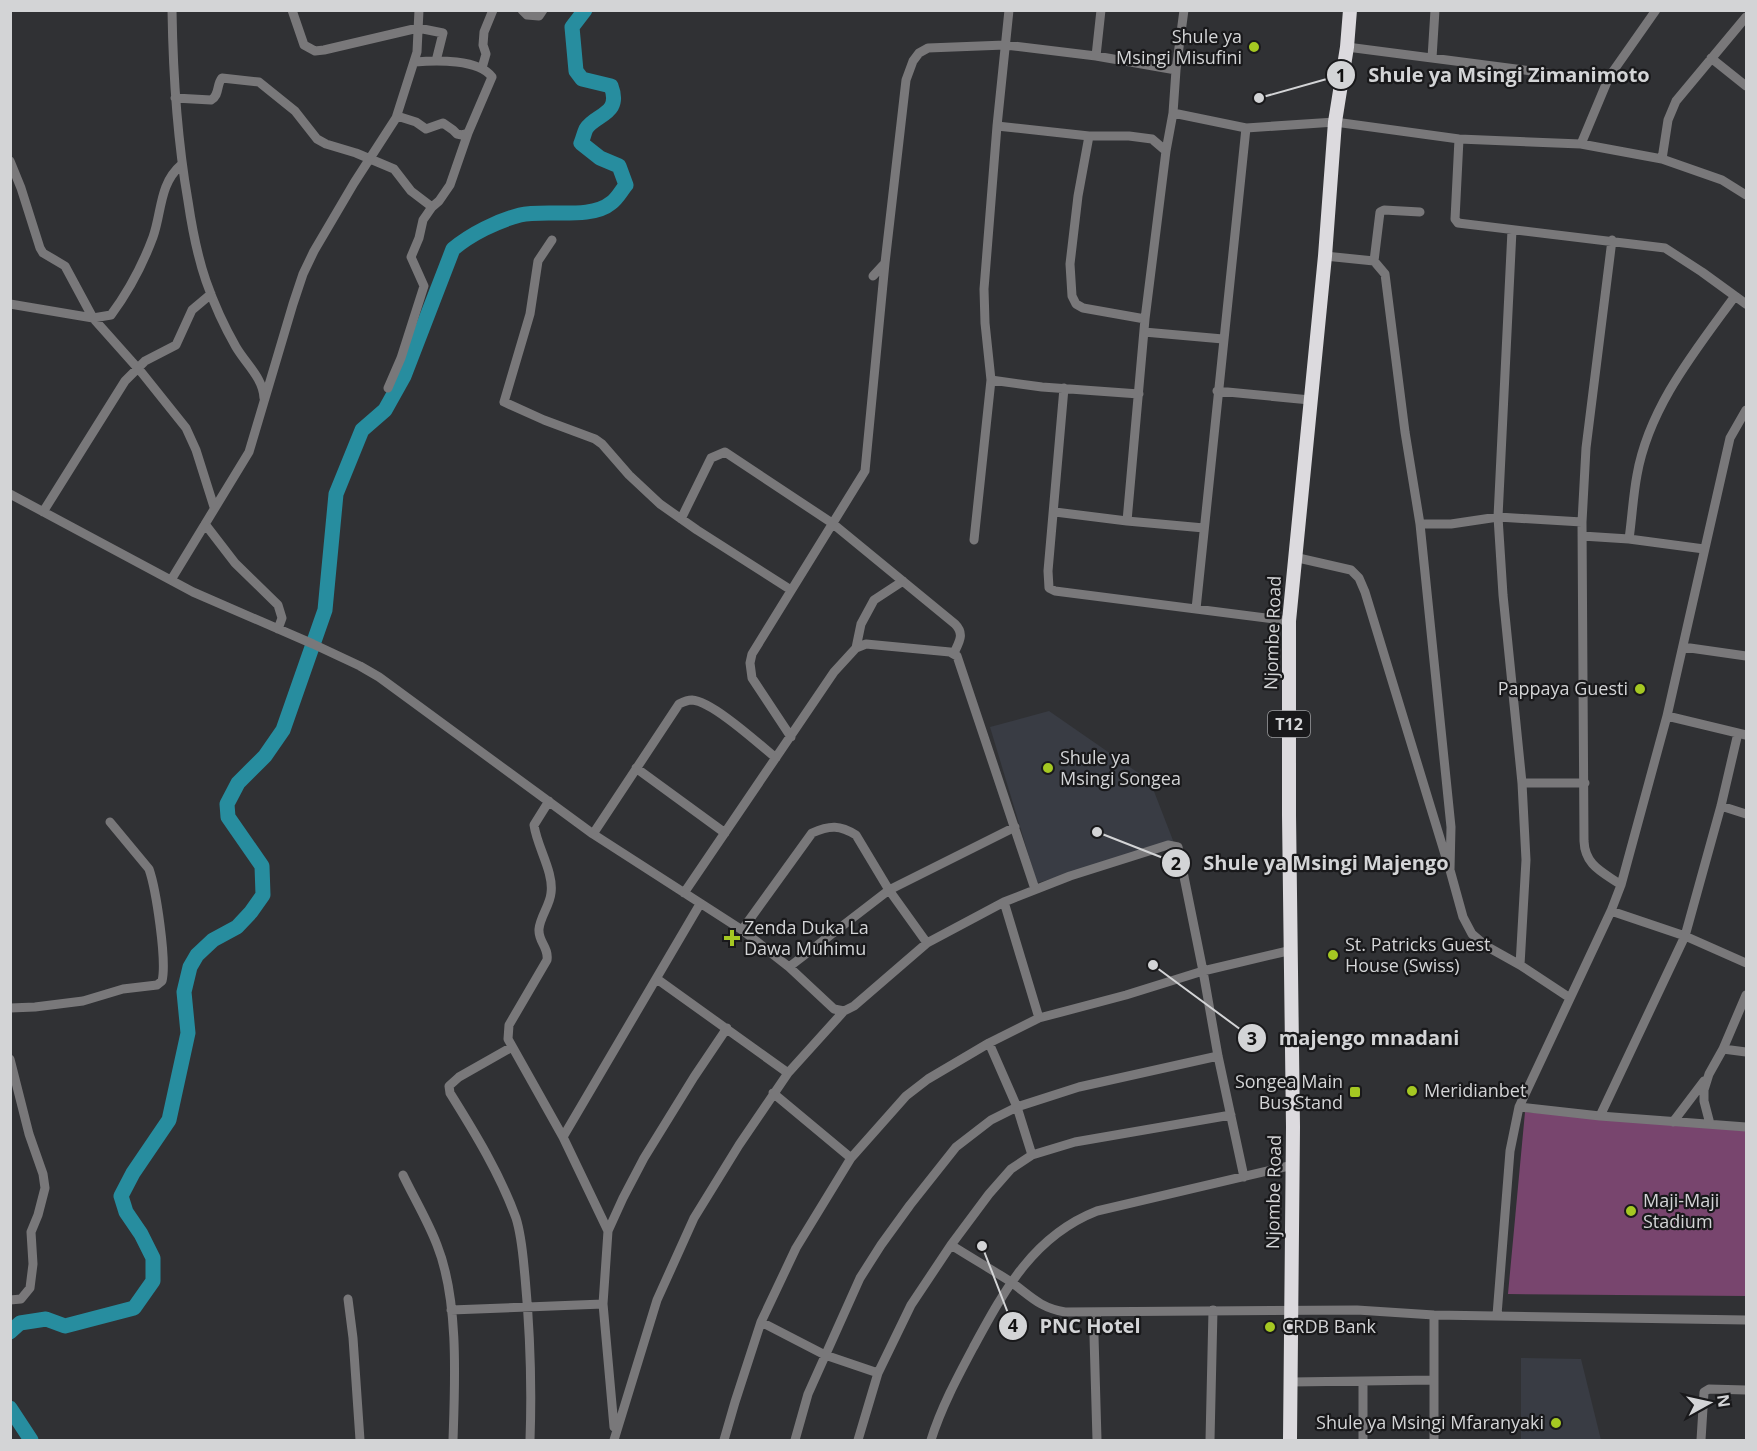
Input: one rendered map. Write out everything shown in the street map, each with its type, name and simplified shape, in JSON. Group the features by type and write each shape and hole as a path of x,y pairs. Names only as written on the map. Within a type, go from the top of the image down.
{"highway":[{"name":"Njombe Road","path":"1290,1440 1293,1165 1289,621 1325,256 1335,122 1347,47 1350,10"}],"street":[{"path":"172,10 175,98 181,165 192,225 211,294 237,348 259,380 265,401"},
{"path":"292,10 304,45 315,51 418,28 443,33 436,61"},
{"path":"171,580 249,452 303,274 325,230 397,116 415,62 419,10"},
{"path":"482,68 486,54 483,45 484,32 493,10"},
{"path":"522,10 527,15 539,16 543,10"},
{"path":"974,540 991,381 984,289 1009,10"},
{"path":"1096,56 1101,10"},
{"path":"1127,522 1145,319 1166,151 1173,113 1184,10"},
{"path":"1432,58 1435,10"},
{"path":"1581,144 1609,77 1656,10"},
{"path":"1662,159 1668,120 1676,101 1746,17"},
{"path":"791,737 752,678 750,663 752,654 865,471 885,263 906,80 913,61 928,48 1005,45 1096,56 1176,70"},
{"path":"1347,47 1562,75 1609,77"},
{"path":"1711,58 1746,86"},
{"path":"388,388 401,358 424,286 411,257 423,220 432,207 440,201 450,185 468,133 492,77 487,70 472,64 415,62"},
{"path":"175,98 211,100 216,95 222,78 259,82 295,111 312,135 321,142 370,158 394,169 411,190 432,207"},
{"path":"1173,113 1246,128 1335,122 1459,139 1581,144 1662,159 1722,180 1746,195"},
{"path":"397,116 416,122 426,129 443,123 457,134 468,133"},
{"path":"997,126 1089,136 1129,136 1152,139 1166,151"},
{"path":"1196,609 1246,128"},
{"path":"1089,136 1078,196 1070,264 1072,296 1076,304 1083,308 1145,319"},
{"path":"1459,139 1456,221 1460,224 1665,248 1746,304"},
{"path":"10,161 21,188 39,248 43,253 65,266 93,318 186,428 196,450 214,507"},
{"path":"10,304 93,318 111,315 144,259 151,242 161,198 169,179 181,165"},
{"path":"1374,261 1380,212 1384,210 1420,212"},
{"path":"1512,230 1498,517 1503,595 1522,783 1526,860 1520,965"},
{"path":"552,240 538,261 530,314 504,402 595,439 628,475 660,504 791,590"},
{"path":"1612,240 1586,448 1582,522 1584,853 1592,864 1621,885"},
{"path":"1325,256 1374,261 1385,274 1405,432 1420,524 1451,827 1450,870"},
{"path":"873,276 885,263"},
{"path":"43,512 125,381 145,361 176,345 192,310 211,294"},
{"path":"1629,539 1637,474 1659,410 1681,369 1735,296"},
{"path":"1144,332 1223,339"},
{"path":"991,381 1139,394"},
{"path":"1064,388 1055,512 1048,571 1049,588 1055,591 1289,621"},
{"path":"1217,391 1310,400"},
{"path":"1497,1315 1510,1151 1520,1107 1621,885 1667,716 1730,438 1746,410"},
{"path":"681,519 711,458 725,452 832,523 959,628 961,638 954,652"},
{"path":"10,494 193,592 360,666 593,834 742,930 789,967 834,1009 844,1011"},
{"path":"1055,512 1127,522 1204,528"},
{"path":"1420,524 1451,524 1498,517 1582,522"},
{"path":"205,524 235,564 278,605 282,618 278,629"},
{"path":"1582,536 1629,539 1704,549"},
{"path":"1294,557 1351,570 1359,578 1463,917 1472,934 1486,946 1570,998"},
{"path":"684,893 834,672 856,648 861,624 874,600 903,581"},
{"path":"856,648 871,644 954,652 960,660 1035,889"},
{"path":"1683,647 1746,656"},
{"path":"593,834 679,704 690,699 701,702 720,713 776,758"},
{"path":"1600,1116 1685,936 1742,734 1667,716"},
{"path":"636,768 725,832"},
{"path":"1522,783 1584,783"},
{"path":"549,801 534,825 536,840 551,879 552,892 539,929 541,941 548,952 547,960 509,1025 508,1039 563,1137 608,1231"},
{"path":"1720,806 1746,813"},
{"path":"10,1008 84,1001 123,989 157,985 162,981 160,932 152,878 149,869 110,822"},
{"path":"742,930 812,833 826,826 848,830 856,836 889,890 927,944"},
{"path":"789,967 889,890 1015,827"},
{"path":"614,1436 657,1300 694,1218 788,1073 844,1011 865,998 927,944 1004,902 1035,889 1070,876 1174,845 1180,850 1218,1056 1244,1177"},
{"path":"1004,902 1039,1018"},
{"path":"563,1137 700,904"},
{"path":"1611,911 1685,936 1746,963"},
{"path":"724,1440 761,1322 796,1248 851,1158 906,1096 928,1079 989,1043 1039,1018 1126,995 1203,971 1292,950"},
{"path":"657,979 788,1073"},
{"path":"1673,1122 1709,1074 1723,1049 1746,994"},
{"path":"614,1436 603,1304 608,1231 645,1158 727,1028"},
{"path":"989,1043 1017,1107 1032,1155"},
{"path":"512,1047 459,1077 449,1086 450,1093 484,1150 516,1219 521,1239 528,1307 530,1440"},
{"path":"1723,1049 1746,1052"},
{"path":"795,1440 808,1394 860,1278 881,1245 936,1170 956,1147 991,1120 1017,1107 1079,1087 1218,1056"},
{"path":"10,1059 45,1188 31,1232 33,1264 30,1288 21,1299 10,1300"},
{"path":"1709,1074 1704,1090 1704,1101 1710,1124"},
{"path":"774,1093 851,1158"},
{"path":"1520,1107 1746,1128"},
{"path":"858,1440 878,1373 911,1305 951,1245 1011,1169 1032,1155 1075,1142 1231,1115"},
{"path":"931,1440 959,1375 1010,1282 1041,1246 1077,1219 1130,1203 1293,1165"},
{"path":"403,1175 437,1246 451,1310 453,1440"},
{"path":"951,1245 1010,1282 1028,1297 1049,1309 1065,1312 1292,1309 1434,1315 1746,1320"},
{"path":"348,1299 360,1440"},
{"path":"451,1310 603,1304"},
{"path":"1210,1440 1212,1310"},
{"path":"1097,1312 1094,1336 1097,1440"},
{"path":"1434,1315 1434,1440"},
{"path":"761,1322 825,1355 878,1373"},
{"path":"1291,1382 1434,1380"},
{"path":"1363,1381 1363,1440"},
{"path":"1701,1440 1704,1392 1708,1389 1746,1390"}],"shaded area":[{"path":"1049,711 1150,781 1174,843 1037,883 990,727"},
{"name":"Maji-Maji Stadium","path":"1525,1112 1746,1128 1746,1296 1508,1294"},
{"path":"1521,1358 1581,1359 1601,1440 1521,1440"}],"waterway":[{"path":"10,1332 20,1323 46,1319 65,1326 134,1308 153,1281 153,1258 126,1212 121,1196 133,1173 169,1120 188,1033 184,992 190,967 197,955 213,940 237,927 263,895 262,866 228,817 227,804 238,783 265,756 283,730 325,610 336,494 362,430 385,410 404,376 453,249 485,229 520,215 580,213 602,208 613,201 626,185 619,166 600,158 581,143 586,129 606,113 613,103 611,86 582,79 576,71 572,27 585,10"},
{"path":"10,1408 31,1440"}],"place":[{"name":"Shule ya Msingi Misufini","path":"1254,47"},
{"name":"Shule ya Msingi Zimanimoto","path":"1259,98"},
{"name":"Pappaya Guesti","path":"1640,689"},
{"name":"Shule ya Msingi Songea","path":"1048,768"},
{"name":"Shule ya Msingi Majengo","path":"1097,832"},
{"name":"Zenda Duka La Dawa Muhimu","path":"732,938"},
{"name":"St. Patricks Guest House (Swiss)","path":"1333,955"},
{"name":"majengo mnadani","path":"1153,965"},
{"name":"Meridianbet","path":"1412,1091"},
{"name":"Songea Main Bus Stand","path":"1355,1092"},
{"name":"Maji-Maji Stadium","path":"1631,1211"},
{"name":"PNC Hotel","path":"982,1246"},
{"name":"CRDB Bank","path":"1270,1327"},
{"name":"Shule ya Msingi Mfaranyaki","path":"1556,1423"}]}
